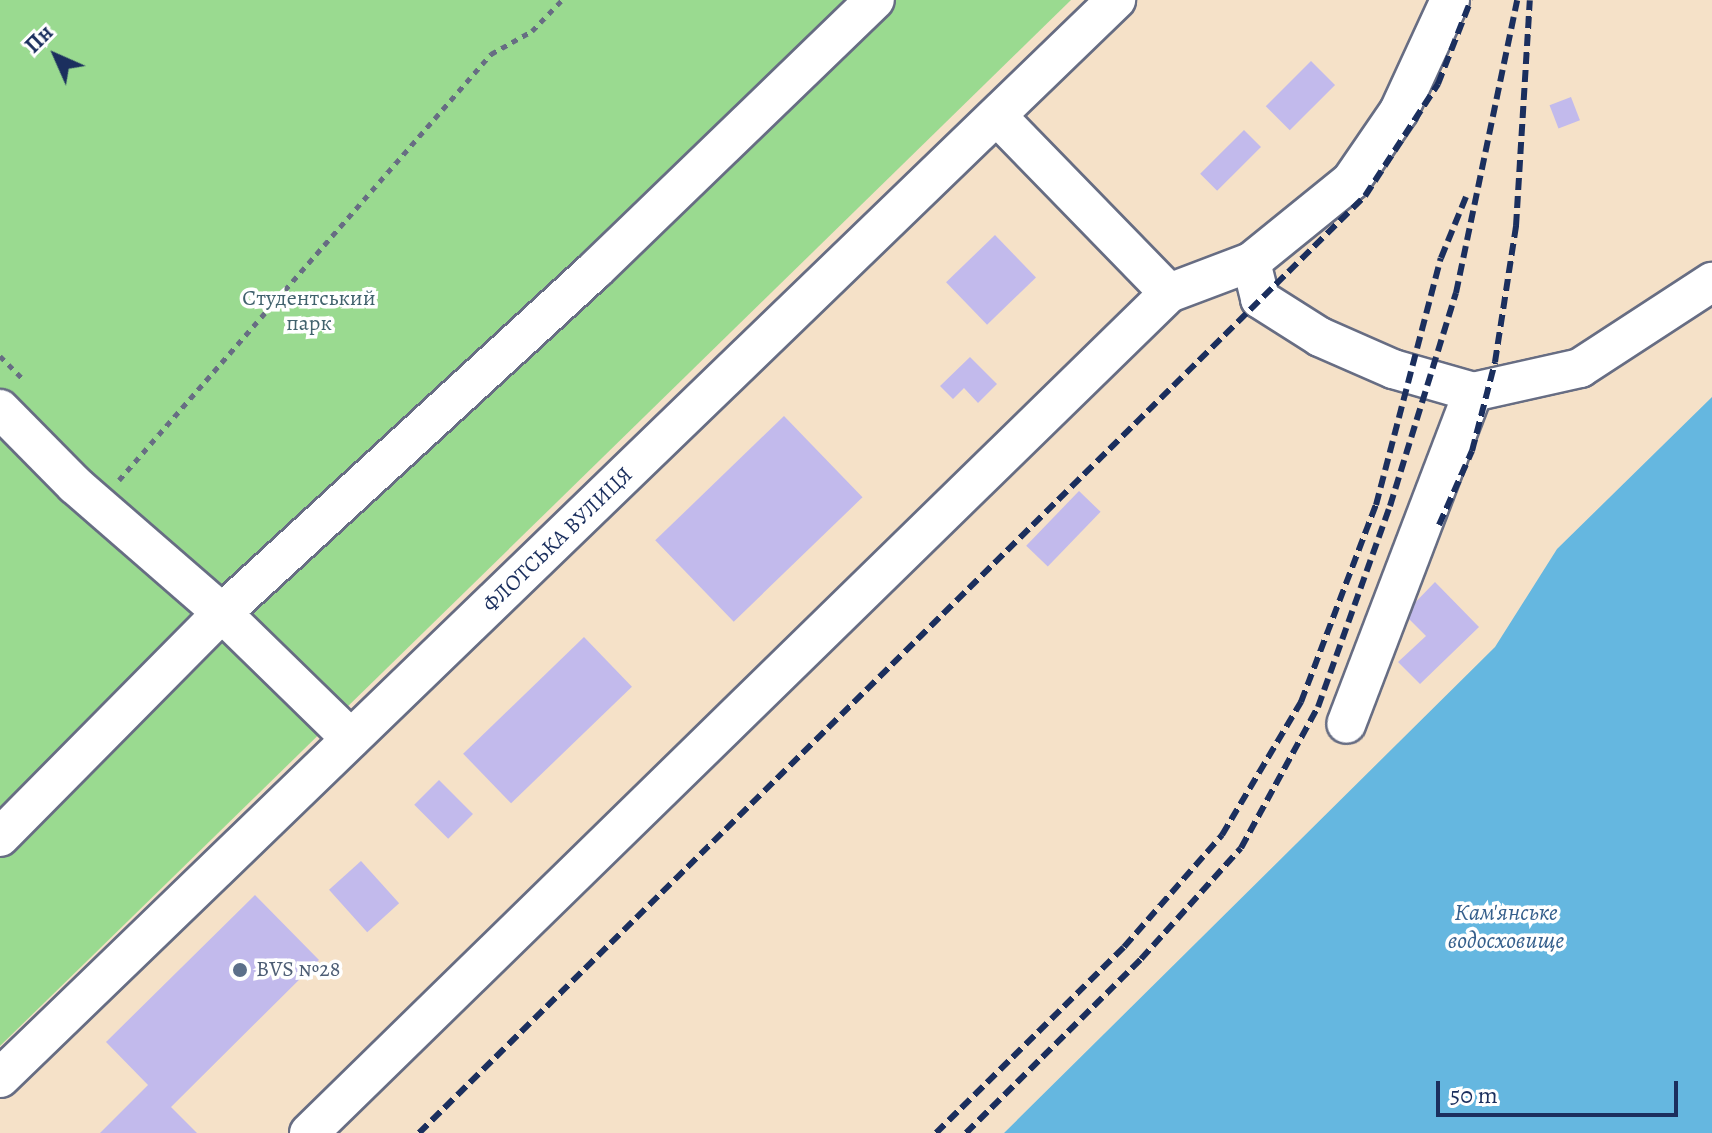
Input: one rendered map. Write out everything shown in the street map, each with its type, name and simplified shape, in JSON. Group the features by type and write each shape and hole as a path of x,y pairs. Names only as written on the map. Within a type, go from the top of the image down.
{"street":[{"path":"0,837 222,613 583,280 875,0"},
{"name":"ФЛОТСЬКА ВУЛИЦЯ","path":"0,1078 1116,0"},
{"path":"309,1133 1169,293 1251,262 1351,181 1399,111 1450,0"},
{"path":"997,116 1169,293"},
{"path":"1251,262 1260,299 1320,337 1393,369 1473,392 1580,368 1712,282"},
{"path":"1346,724 1473,392"},
{"path":"0,409 98,505 222,613 351,739"}],"path":[{"path":"98,505 491,54 532,31 562,0"}],"green space":[{"name":"Студентський парк","path":"0,0 1071,0 0,1046"}],"water":[{"name":"Кам'янське водосховище","path":"1712,397 1712,1133 1004,1133 1495,647 1557,549"}],"building":[{"path":"1311,61 1335,85 1290,130 1266,106"},
{"path":"1571,97 1580,120 1558,129 1550,105"},
{"path":"1244,130 1261,147 1217,191 1200,174"},
{"path":"995,235 1036,277 987,325 946,282"},
{"path":"970,357 997,384 978,403 964,388 953,399 940,386"},
{"path":"784,416 862,497 734,622 655,540"},
{"path":"1079,491 1101,512 1048,567 1026,546"},
{"path":"1435,582 1479,627 1420,684 1398,662 1426,636 1404,614"},
{"path":"584,637 632,687 511,803 463,754"},
{"path":"439,780 473,814 448,839 414,805"},
{"path":"361,861 399,903 367,932 329,890"},
{"path":"255,895 319,960 171,1107 197,1133 100,1133 148,1085 106,1042"}],"railway":[{"path":"419,1133 1365,196 1438,84 1471,0"},
{"path":"966,1133 1141,959 1241,848 1318,707 1390,506 1456,293 1517,0"},
{"path":"1439,525 1472,451 1495,362 1516,226 1530,0"},
{"path":"936,1133 1124,947 1222,835 1301,702 1376,505 1441,258 1468,192"}],"place":[{"name":"BVS №28","path":"240,970"}]}
